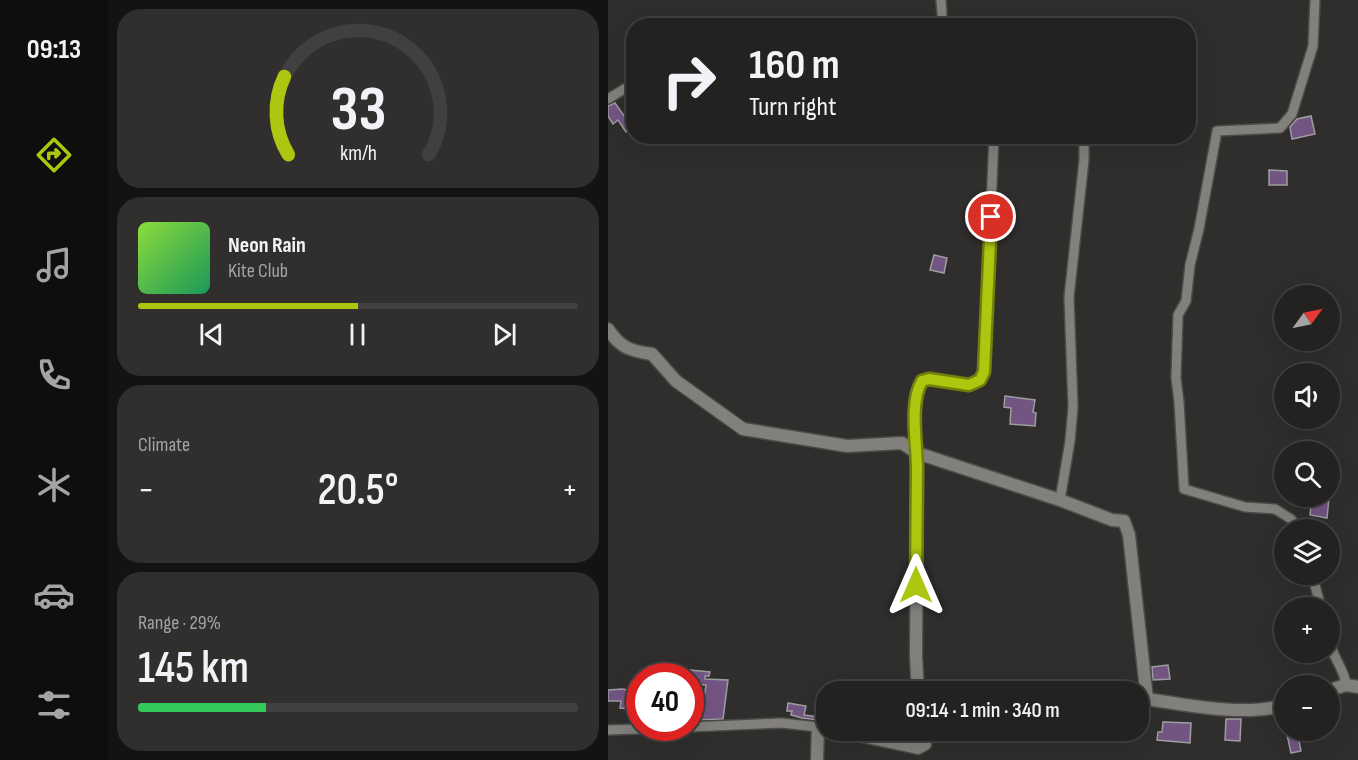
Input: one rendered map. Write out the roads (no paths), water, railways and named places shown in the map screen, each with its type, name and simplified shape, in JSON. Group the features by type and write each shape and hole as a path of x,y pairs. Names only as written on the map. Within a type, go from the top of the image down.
{"street":[{"path":"941,0 942,14"},
{"path":"1291,519 1275,509 1245,507 1184,489 1176,357 1178,315 1186,301 1190,265 1217,131 1280,128 1292,114 1313,46 1315,0"},
{"path":"608,99 626,87"},
{"path":"917,681 917,453 914,418 919,386 922,381 929,379 969,385 980,380 984,372 994,144"},
{"path":"1060,500 1073,407 1069,297 1084,144"},
{"path":"608,329 631,351 652,354 676,381 743,429 847,446 902,443 917,453 1060,500 1112,520 1124,522 1129,536 1146,699 1197,707 1268,710 1274,708"},
{"path":"1338,663 1352,686"},
{"path":"704,726 782,723 816,727"},
{"path":"608,730 626,729"},
{"path":"817,760 820,741"},
{"path":"885,741 918,748 925,744 925,741"}]}
